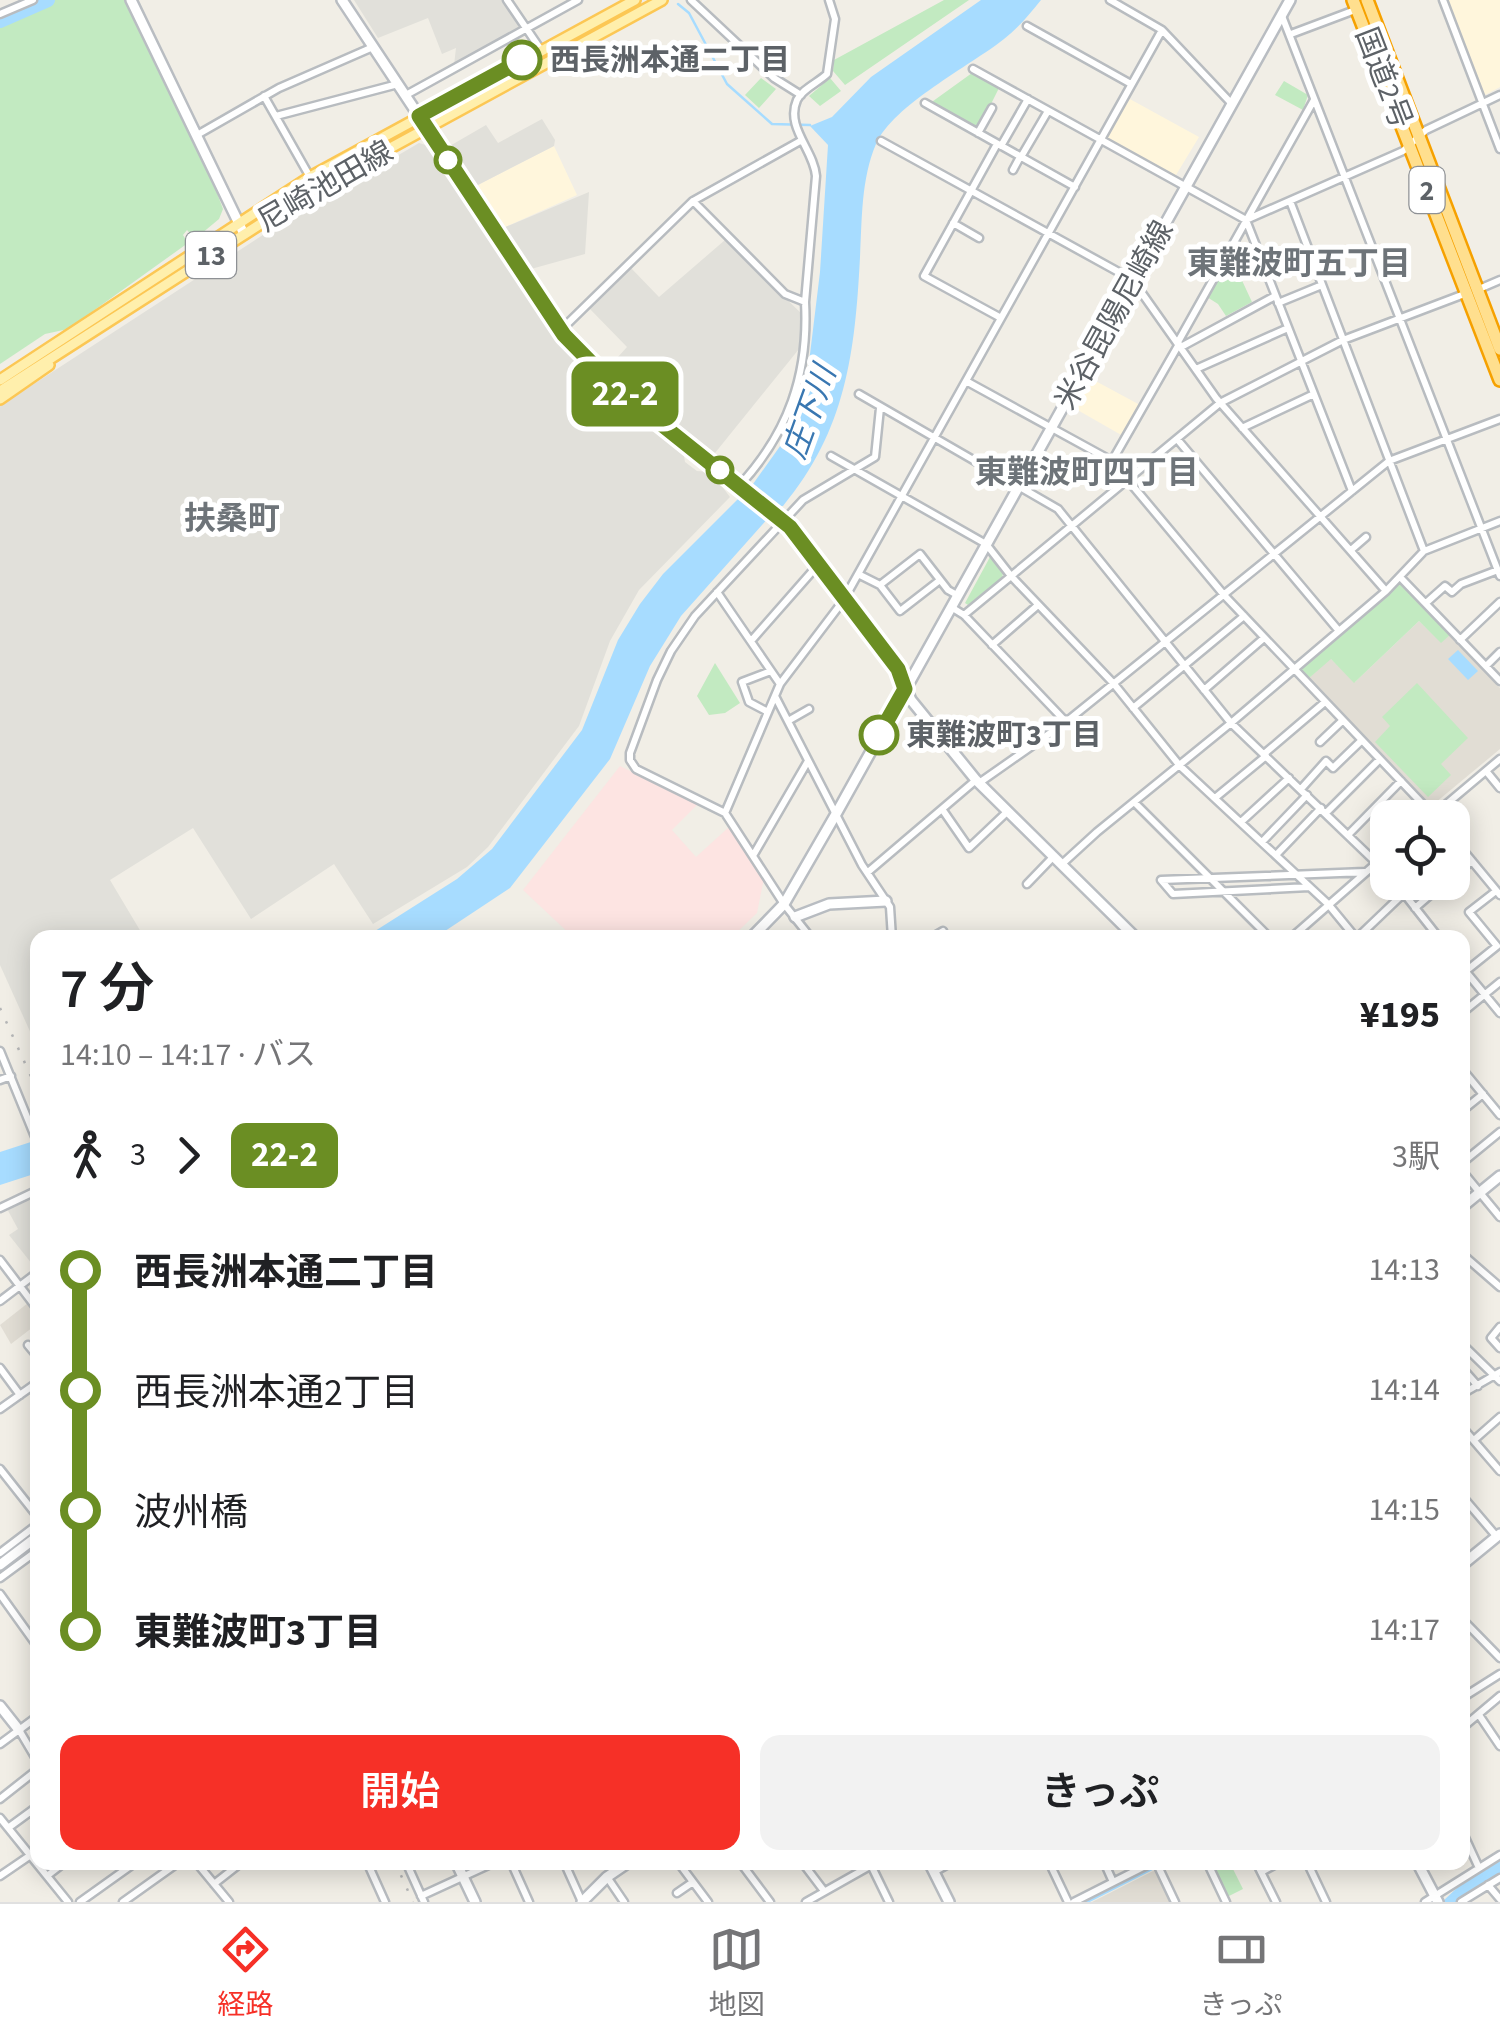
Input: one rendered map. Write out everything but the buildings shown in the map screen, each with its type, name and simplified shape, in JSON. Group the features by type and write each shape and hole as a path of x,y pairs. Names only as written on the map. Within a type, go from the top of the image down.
{"highway":[{"name":"国道2号","path":"1365,2 1418,135 1500,380"},
{"name":"国道2号","path":"1365,2 1411,147 1500,348"}],"main road":[{"name":"尼崎池田線","path":"64,344 310,177 635,0"},
{"name":"尼崎池田線","path":"0,376 64,344 315,189 662,0"},
{"path":"0,395 42,371 64,344"}],"street":[{"path":"0,14 33,0"},
{"path":"131,0 244,234"},
{"path":"342,0 560,330 616,388 779,517 898,669 905,689 978,782 1128,930"},
{"path":"507,0 541,50"},
{"path":"406,96 578,0"},
{"path":"691,0 774,78 802,94"},
{"path":"742,486 773,444 796,394 806,323 804,302 816,176 815,163 795,121 797,101 827,74 836,19 829,0"},
{"path":"1110,0 1162,30 1232,104"},
{"path":"1278,0 1499,573 1461,584 1452,592 1445,586 1426,604"},
{"name":"米谷昆陽尼崎線","path":"760,930 784,904 836,814 1290,0"},
{"path":"1444,0 1500,149"},
{"path":"1291,34 1365,2"},
{"path":"1027,26 1131,84"},
{"path":"725,813 780,684 843,601 1162,30"},
{"path":"196,136 264,96 372,47"},
{"path":"973,68 1246,220 1352,491"},
{"path":"276,116 398,84"},
{"path":"1246,220 1411,147 1418,135 1500,95"},
{"path":"264,96 310,177"},
{"path":"1001,318 924,276 971,190 1028,99"},
{"path":"1112,461 1315,99"},
{"path":"925,103 1075,187"},
{"path":"978,133 992,108"},
{"path":"1013,170 1048,111"},
{"path":"560,330 693,201 802,140"},
{"path":"881,141 1132,282 1220,402 1386,591"},
{"path":"693,201 785,294 804,302"},
{"path":"1290,201 1424,551"},
{"path":"953,223 979,238"},
{"path":"964,615 1220,402 1343,340 1500,280"},
{"path":"1179,344 1276,299 1322,285"},
{"path":"1196,368 1288,328"},
{"path":"966,381 1112,461 1224,595 1418,800"},
{"path":"859,394 1055,506 1232,723 1370,854"},
{"path":"1242,428 1314,394"},
{"path":"805,930 725,813 633,766 630,753 664,666 695,616 779,517 856,471 877,452 880,408"},
{"path":"868,872 942,809 1066,722 1389,461 1500,419"},
{"path":"1177,439 1339,630"},
{"path":"831,456 986,544 1011,576 1114,684 1180,766 1310,886 1349,930"},
{"path":"1062,864 1386,591 1424,551 1500,521"},
{"path":"1351,550 1366,537"},
{"path":"880,585 920,554 957,596"},
{"path":"751,641 816,566"},
{"path":"858,574 880,585 900,612 940,580"},
{"path":"1400,577 1500,681"},
{"path":"716,592 780,684"},
{"path":"1460,640 1500,602"},
{"path":"992,645 1038,605"},
{"path":"950,607 964,615 1066,722"},
{"path":"1134,708 1244,616"},
{"path":"1204,690 1264,638"},
{"path":"1486,666 1500,652"},
{"path":"768,712 749,702 742,682 771,670"},
{"path":"776,696 836,814 890,907 891,930"},
{"path":"1215,798 1325,702"},
{"path":"788,721 809,708"},
{"path":"1320,742 1342,721"},
{"path":"1262,842 1326,761 1334,768 1362,740"},
{"path":"1276,855 1380,759"},
{"path":"1452,800 1500,759"},
{"path":"754,854 808,760"},
{"path":"1486,771 1500,788"},
{"path":"1240,822 1289,778"},
{"path":"1349,834 1401,781"},
{"path":"1134,802 1262,930"},
{"path":"942,809 969,848 1008,810"},
{"path":"1030,883 1054,856"},
{"path":"1470,859 1498,893 1470,912 1496,946 1470,965"},
{"path":"1300,930 1370,868"},
{"path":"1310,886 1173,894 1161,880 1365,872"},
{"path":"1365,930 1397,900"},
{"path":"1409,900 1433,930"},
{"path":"1415,908 1424,900"},
{"path":"795,917 829,904 886,901"},
{"path":"1470,976 1500,1013"},
{"path":"1470,1007 1500,982"},
{"path":"0,1051 30,1125"},
{"path":"0,1080 11,1076"},
{"path":"1470,1079 1499,1112"},
{"path":"1470,1105 1483,1094"},
{"path":"1470,1160 1500,1132"},
{"path":"1470,1200 1500,1176"},
{"path":"1470,1178 1500,1217"},
{"path":"0,1208 30,1194"},
{"path":"0,1260 30,1299"},
{"path":"1470,1261 1500,1286"},
{"path":"0,1301 30,1278"},
{"path":"1500,1328 1492,1338 1500,1348"},
{"path":"1470,1351 1498,1376 1470,1390"},
{"path":"0,1368 20,1394"},
{"path":"1470,1377 1478,1386"},
{"path":"0,1409 30,1387"},
{"path":"1474,1440 1500,1417"},
{"path":"1470,1436 1500,1471"},
{"path":"0,1469 30,1510"},
{"path":"1470,1505 1498,1536 1470,1558"},
{"path":"0,1553 30,1528"},
{"path":"0,1565 30,1542"},
{"path":"0,1578 30,1556"},
{"path":"0,1594 30,1636"},
{"path":"1470,1626 1500,1658"},
{"path":"1470,1693 1500,1674"},
{"path":"1470,1722 1500,1696"},
{"path":"0,1706 30,1752"},
{"path":"1480,1714 1500,1746"},
{"path":"0,1744 30,1722"},
{"path":"0,1799 30,1773"},
{"path":"8,1828 30,1812"},
{"path":"0,1818 30,1856 0,1876"},
{"path":"1470,1848 1479,1868"},
{"path":"1420,1870 1433,1900 1500,1855"},
{"path":"42,1870 68,1902"},
{"path":"47,1876 55,1870"},
{"path":"80,1902 125,1870"},
{"path":"123,1902 168,1870"},
{"path":"203,1870 226,1901"},
{"path":"214,1884 232,1870"},
{"path":"371,1870 385,1902"},
{"path":"410,1870 423,1899 478,1870"},
{"path":"460,1870 474,1902"},
{"path":"514,1870 529,1902"},
{"path":"568,1870 582,1902 616,1870"},
{"path":"684,1870 708,1902"},
{"path":"746,1870 770,1902"},
{"path":"806,1870 821,1896"},
{"path":"806,1902 863,1870"},
{"path":"876,1870 889,1902"},
{"path":"933,1870 949,1902"},
{"path":"1053,1870 1071,1902 1138,1870"},
{"path":"1108,1870 1114,1882"},
{"path":"1158,1870 1175,1902"},
{"path":"1210,1870 1226,1902"},
{"path":"1265,1870 1261,1872 1276,1902"},
{"path":"1311,1870 1326,1902"},
{"path":"608,1877 624,1902"},
{"path":"1461,1902 1500,1878"},
{"path":"677,1893 693,1882"},
{"path":"1488,1885 1500,1899"}],"shaded area":[{"path":"354,0 503,0 520,24 454,65 456,48 442,54 428,18 378,38"},
{"path":"1446,0 1500,0 1500,87 1483,96"},
{"path":"1128,98 1199,137 1176,175 1108,140"},
{"path":"542,119 555,140 554,146 476,186 448,147 486,125 498,143"},
{"path":"419,143 429,146 554,336 610,394 683,450 685,462 697,471 711,472 730,497 639,590 610,641 579,726 488,847 467,867 373,924 334,864 251,919 193,828 110,880 140,930 30,930 30,1031 0,965 0,406 269,231"},
{"path":"554,146 577,195 503,228 476,186"},
{"path":"589,192 585,254 531,269 503,228"},
{"path":"725,240 803,315 799,349 715,453 608,368 627,347 589,308 631,268 659,297"},
{"path":"1090,378 1140,405 1123,436 1074,408"},
{"path":"1419,621 1441,642 1450,635 1500,688 1500,749 1439,800 1425,800 1308,679 1330,658 1355,682"},
{"path":"620,766 698,804 672,830 696,857 729,827 764,878 757,913 739,930 566,930 523,890"},
{"path":"30,1196 30,1261 9,1235 18,1229 6,1207"},
{"path":"28,1303 30,1329 11,1344 0,1325"},
{"path":"1155,1870 1171,1902 1092,1902"}],"green space":[{"path":"52,0 124,0 223,209 219,219 195,239 187,230 183,235 188,243 68,329 45,334 0,364 0,22"},
{"path":"944,0 969,0 845,85 833,71 834,60"},
{"path":"972,73 999,88 978,130 929,104"},
{"path":"761,78 776,89 759,108 745,95"},
{"path":"830,78 841,91 820,106 809,96"},
{"path":"1284,81 1308,95 1303,110 1275,95"},
{"path":"1225,266 1239,274 1252,302 1226,316 1207,297"},
{"path":"990,557 1003,573 1002,578 968,605 965,603"},
{"path":"1400,583 1450,635 1441,643 1419,621 1354,683 1331,659 1308,679 1300,669"},
{"path":"715,663 740,703 725,713 709,715 697,696"},
{"path":"1417,683 1468,738 1441,764 1451,775 1428,797 1375,742 1390,726 1382,717"},
{"path":"1214,1870 1234,1870 1243,1889 1227,1897"}],"water":[{"name":"庄下川","path":"981,0 1041,0 1004,39 898,115 876,144 863,200 855,326 834,419 821,449 783,506 681,616 650,666 610,759 510,888 447,930 377,930 457,879 492,849 582,730 618,640 640,604 663,574 753,484 783,442 806,387 820,272 828,145 810,126 832,117 871,77"},
{"path":"1458,650 1478,671 1468,680 1448,659"},
{"path":"30,1142 30,1175 0,1185 0,1152"},
{"path":"1500,1861 1500,1873 1457,1902 1442,1902 1459,1886"}],"waterway":[{"path":"0,21 48,0"},
{"path":"678,4 689,13 727,84 772,124 810,125"},
{"path":"1087,1902 1150,1870"}],"railway":[{"path":"0,1008 30,1074"},
{"path":"399,1870 413,1902"}],"bus line":[{"name":"22-2","path":"522,60 419,116 564,335 616,388 784,520 898,669 905,689 879,735"}],"place":[{"name":"西長洲本通二丁目","path":"522,60"},
{"name":"東難波町3丁目","path":"879,735"}],"district":[{"name":"東難波町五丁目","path":"1299,263"},
{"name":"東難波町四丁目","path":"1087,472"},
{"name":"扶桑町","path":"232,518"}]}
